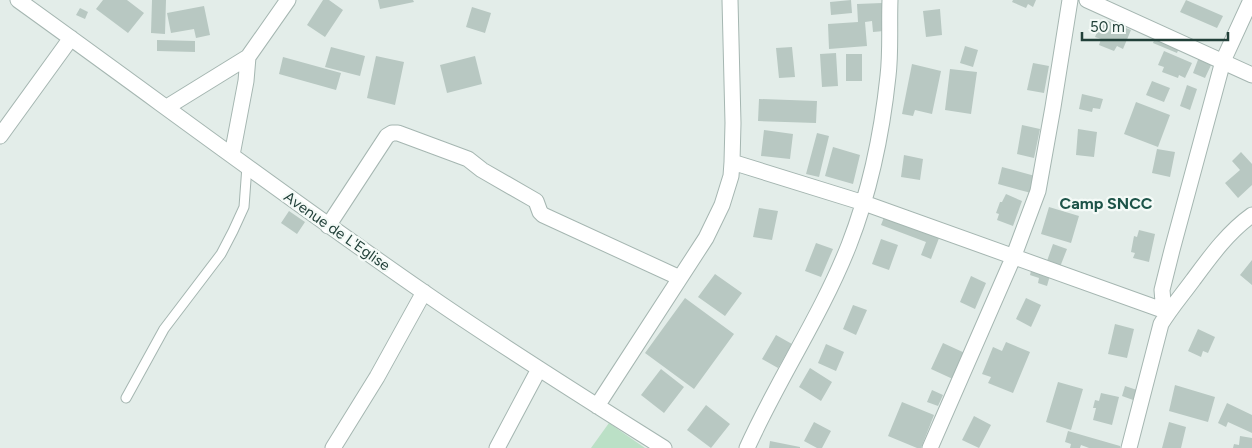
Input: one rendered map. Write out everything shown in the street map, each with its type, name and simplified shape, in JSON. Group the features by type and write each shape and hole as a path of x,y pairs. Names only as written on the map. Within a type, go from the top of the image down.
{"street":[{"name":"Avenue de L'Eglise","path":"18,0 328,226 539,369 664,448"},
{"path":"167,107 248,57 288,0"},
{"path":"597,406 706,238 722,204 731,176 732,162 730,0"},
{"path":"747,448 762,415 822,304 849,245 864,203 879,137 888,75 890,0"},
{"path":"930,448 1013,258 1038,190 1054,107 1070,0"},
{"path":"1087,0 1252,74"},
{"path":"1168,312 1163,302 1162,290 1223,61 1251,0"},
{"path":"0,136 71,38"},
{"path":"232,156 246,82 248,57"},
{"path":"328,226 386,136 398,133 468,159 482,170 536,201 543,215 680,278"},
{"path":"732,162 864,203 1168,312"},
{"path":"1128,448 1156,338 1168,312 1214,252 1252,215"},
{"path":"333,448 377,377 424,292"},
{"path":"497,448 539,369"}],"lane":[{"path":"126,398 164,329 220,254 233,231 244,207 248,166"}],"green space":[{"path":"609,423 645,448 591,448"}],"building":[{"path":"103,0 127,0 144,13 128,33 96,9"},
{"path":"152,0 166,0 165,34 151,33"},
{"path":"323,0 329,0 343,10 325,37 307,25"},
{"path":"378,0 413,0 414,2 380,9"},
{"path":"851,0 852,13 831,15 830,2"},
{"path":"1013,0 1036,0 1033,7 1028,4 1026,8 1012,2"},
{"path":"1186,0 1223,16 1217,28 1180,12"},
{"path":"882,3 884,31 873,32 872,21 865,22 867,46 829,49 828,24 858,22 857,4"},
{"path":"204,6 210,35 196,38 194,29 171,33 167,13"},
{"path":"472,7 491,13 485,33 466,27"},
{"path":"80,8 88,12 85,19 76,15"},
{"path":"940,9 942,35 926,37 923,11"},
{"path":"1103,19 1131,30 1123,49 1117,46 1114,51 1099,45 1101,39 1095,37"},
{"path":"1156,35 1180,45 1177,53 1153,43"},
{"path":"157,40 195,41 195,52 157,51"},
{"path":"965,46 978,50 973,67 960,63"},
{"path":"331,47 365,56 360,76 325,67"},
{"path":"792,47 795,77 779,78 776,48"},
{"path":"1164,51 1192,63 1185,78 1179,75 1178,78 1162,72 1164,67 1158,65"},
{"path":"836,53 838,86 822,87 820,54"},
{"path":"846,54 862,54 862,81 846,81"},
{"path":"376,56 404,62 395,105 367,98"},
{"path":"475,56 482,84 447,93 440,65"},
{"path":"283,57 341,73 336,90 279,74"},
{"path":"1199,57 1212,63 1205,78 1193,73"},
{"path":"1033,63 1049,66 1044,93 1027,90"},
{"path":"912,64 941,71 932,114 915,110 913,116 902,114"},
{"path":"950,69 977,72 971,114 945,110"},
{"path":"1152,81 1170,88 1164,102 1146,95"},
{"path":"1187,85 1197,89 1190,110 1180,106"},
{"path":"1082,94 1103,99 1100,109 1093,108 1092,112 1079,109"},
{"path":"759,99 817,101 816,123 758,121"},
{"path":"1136,102 1170,115 1158,147 1124,134"},
{"path":"1022,125 1040,129 1034,158 1017,154"},
{"path":"1078,129 1097,132 1094,157 1076,155"},
{"path":"764,130 793,134 790,159 761,156"},
{"path":"817,133 829,136 819,177 806,174"},
{"path":"833,147 860,155 853,184 825,176"},
{"path":"1157,149 1175,152 1170,177 1152,173"},
{"path":"1241,152 1252,164 1252,185 1238,198 1225,183 1240,170 1232,161"},
{"path":"904,155 923,159 920,180 901,177"},
{"path":"1002,167 1035,176 1031,193 998,184"},
{"path":"1006,194 1022,201 1013,226 997,220 999,214 996,213 1000,202 1002,202"},
{"path":"1049,207 1079,216 1071,243 1041,234"},
{"path":"759,208 778,211 772,240 753,237"},
{"path":"289,211 305,222 297,234 281,223"},
{"path":"886,212 941,233 931,259 921,255 926,242 881,225"},
{"path":"1139,230 1155,234 1149,262 1133,258 1135,253 1131,252 1134,236 1137,237"},
{"path":"881,239 898,245 889,270 872,264"},
{"path":"816,243 833,249 821,277 805,271"},
{"path":"1053,244 1067,249 1060,267 1047,261"},
{"path":"1252,260 1252,285 1240,275"},
{"path":"1032,267 1051,272 1047,286 1038,283 1039,278 1030,275"},
{"path":"715,274 742,293 725,316 698,297"},
{"path":"971,276 986,283 975,309 960,302"},
{"path":"685,298 734,334 694,389 645,353"},
{"path":"1026,298 1041,305 1031,327 1016,319"},
{"path":"853,305 867,310 856,335 843,329"},
{"path":"1115,324 1134,329 1127,358 1108,354"},
{"path":"1198,329 1215,337 1208,353 1203,351 1201,357 1188,351"},
{"path":"776,335 792,344 778,368 762,359"},
{"path":"1006,342 1030,352 1013,393 988,383 991,377 982,374 993,347 1002,351"},
{"path":"943,343 967,354 955,380 931,369"},
{"path":"826,344 844,352 836,371 818,363"},
{"path":"810,368 832,382 821,401 799,387"},
{"path":"661,369 684,387 664,413 641,395"},
{"path":"1058,382 1083,389 1071,430 1046,422"},
{"path":"1175,385 1215,397 1208,422 1169,411"},
{"path":"1125,386 1140,391 1136,401 1122,396"},
{"path":"932,390 943,395 938,406 927,402"},
{"path":"1101,393 1119,397 1112,425 1093,420 1096,408 1093,408 1095,400 1099,401"},
{"path":"902,402 934,415 921,448 888,436"},
{"path":"1227,403 1252,415 1252,433 1228,422 1226,427 1218,423"},
{"path":"706,405 730,424 711,448 687,430"},
{"path":"974,416 991,425 979,448 962,440"},
{"path":"814,422 831,431 822,448 817,448 804,441"},
{"path":"1169,422 1186,427 1181,448 1162,448"},
{"path":"1068,431 1120,446 1120,448 1089,448 1081,445 1080,448 1070,448 1071,444 1065,442"},
{"path":"1240,436 1252,438 1252,448 1233,448 1234,444 1239,445"},
{"path":"770,441 800,447 800,448 769,448"}],"district":[{"name":"Camp SNCC","path":"1106,203"}]}
